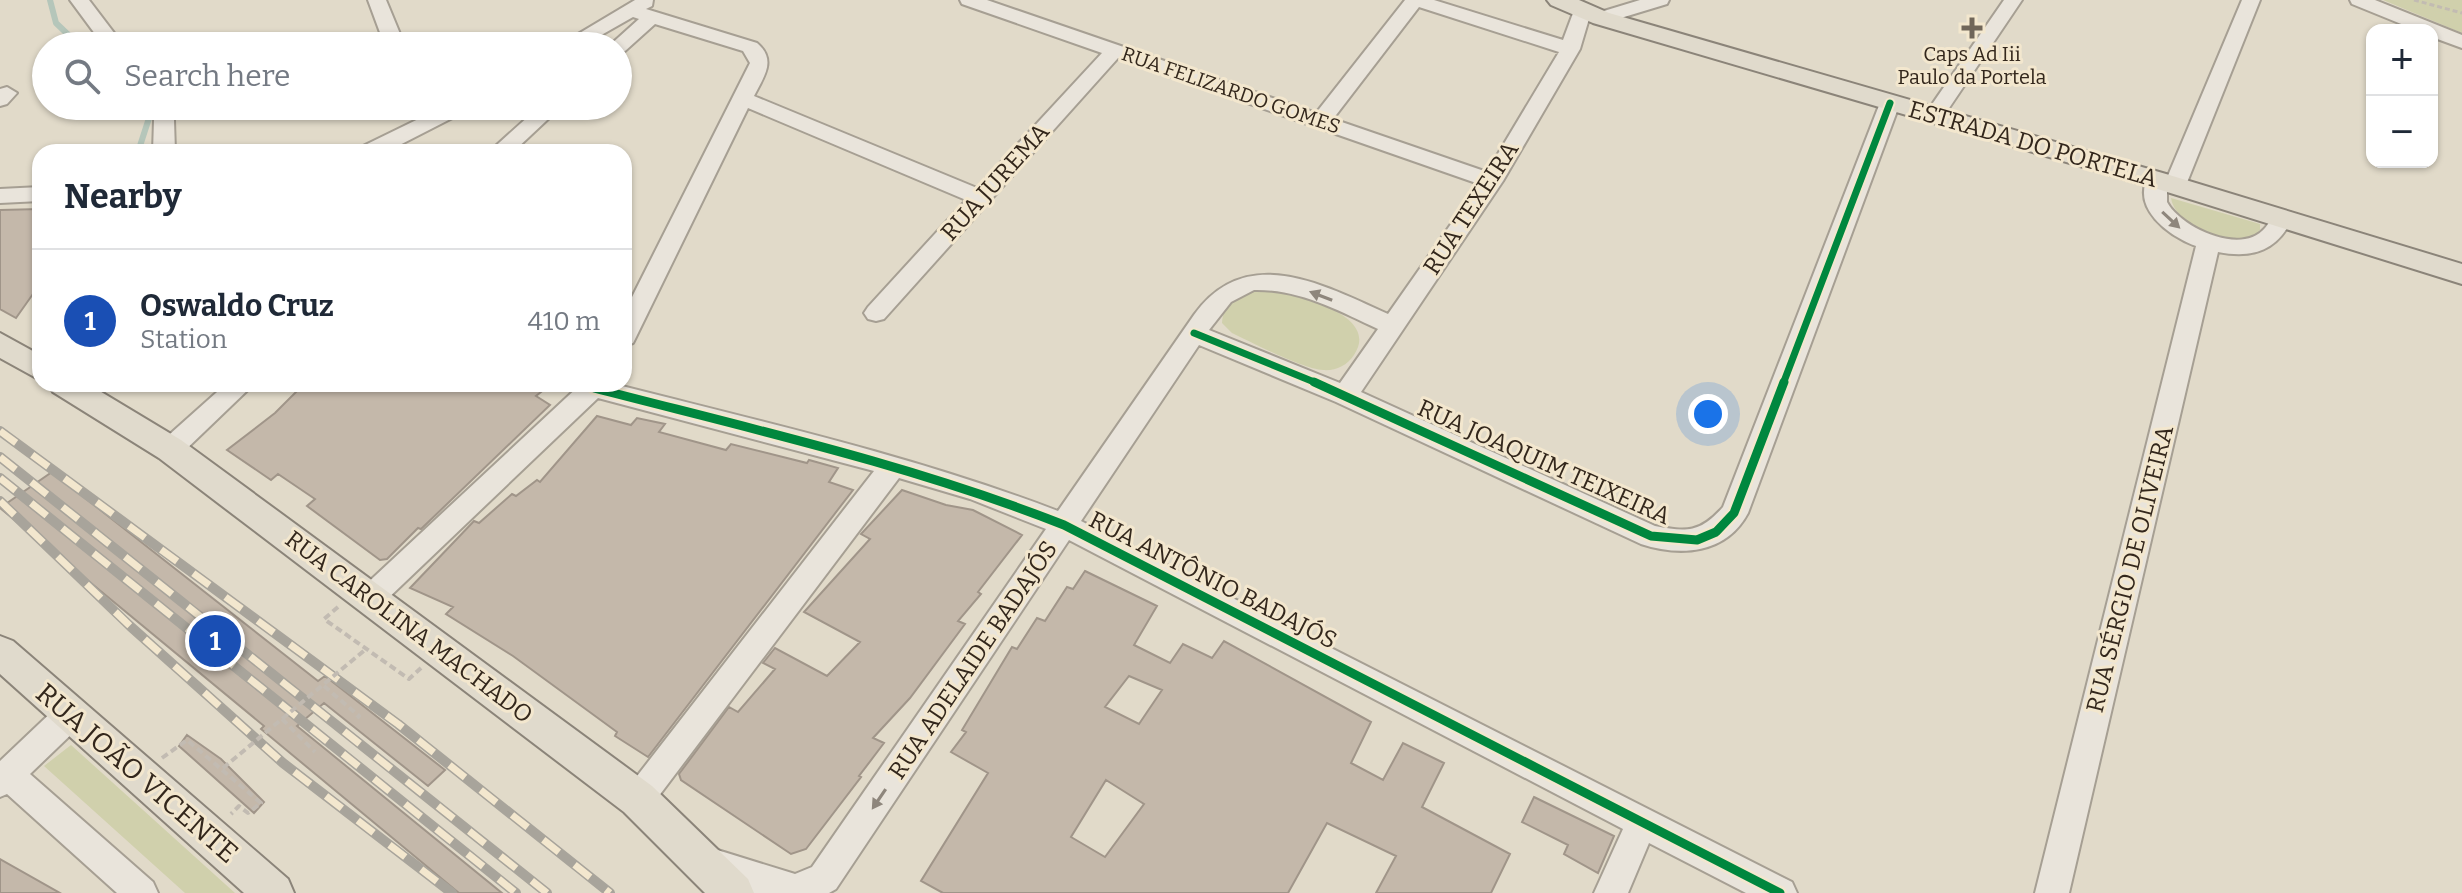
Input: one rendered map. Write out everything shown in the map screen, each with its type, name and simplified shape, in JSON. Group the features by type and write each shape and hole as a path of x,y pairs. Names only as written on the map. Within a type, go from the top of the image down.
{"main road":[{"name":"ESTRADA DO PORTELA","path":"1559,0 1592,15 2282,217 2462,274"},
{"path":"0,344 32,364"},
{"name":"RUA CAROLINA MACHADO","path":"77,392 170,449 638,799 734,893"},
{"name":"RUA JOÃO VICENTE","path":"0,652 274,893"}],"street":[{"path":"79,0 103,32"},
{"path":"377,0 390,32"},
{"name":"RUA FELIZARDO GOMES","path":"969,0 1492,181"},
{"path":"1321,121 1415,0 1570,49"},
{"path":"1592,15 1660,0"},
{"path":"1934,116 2013,0"},
{"path":"2251,0 2156,204 2175,226 2208,245 2243,245 2265,239 2273,233 2282,217"},
{"path":"2359,0 2462,42"},
{"path":"631,32 651,8"},
{"path":"592,32 630,10 651,8 750,47 758,54 760,63 632,321"},
{"name":"RUA TEXEIRA","path":"1345,395 1492,181 1592,15"},
{"name":"RUA JUREMA","path":"876,313 1115,50"},
{"path":"743,99 980,198"},
{"name":"RUA JOAQUIM TEIXEIRA","path":"1194,333 1345,395 1651,536 1680,541 1707,539 1721,530 1734,513 1890,103"},
{"path":"164,120 164,144"},
{"path":"381,144 416,120"},
{"path":"509,144 536,120"},
{"path":"0,196 32,194"},
{"name":"RUA SÉRGIO DE OLIVEIRA","path":"2052,893 2208,245"},
{"name":"RUA ADELAIDE BADAJÓS","path":"702,861 765,881 783,890 800,891 824,878 1194,333 1216,303 1235,288 1267,281 1319,294 1393,326"},
{"path":"170,449 233,392"},
{"path":"371,597 589,392"},
{"name":"RUA ANTÔNIO BADAJÓS","path":"617,392 977,491 1064,525 1780,893"},
{"path":"638,799 893,466"},
{"path":"70,715 4,778 141,893"},
{"path":"1611,893 1642,822"}],"path":[{"path":"2414,0 2462,13"},
{"path":"324,619 409,679"},
{"path":"223,768 366,649"},
{"path":"324,686 359,716 357,718"},
{"path":"282,719 315,752"},
{"path":"187,740 261,803"}],"green space":[{"path":"2383,0 2462,0 2462,33"},
{"path":"2171,198 2260,224 2260,230 2251,238 2239,241 2210,235 2184,219"},
{"path":"1249,288 1303,299 1342,315 1354,326 1359,339 1354,355 1336,369 1314,368 1232,333 1222,323 1225,311 1234,298"},
{"path":"71,745 235,893 185,893 44,766"}],"building":[{"path":"32,209 32,295 16,318 0,309 0,210"},
{"path":"296,392 541,392 536,396 550,405 421,529 418,528 387,559 380,560 307,506 315,499 278,474 271,480 227,450 275,413"},
{"path":"597,416 631,425 637,418 665,424 659,432 726,450 731,444 838,468 829,482 853,490 648,757 615,736 617,732 513,656 446,614 453,607 410,588 474,521 479,523 512,494 516,496 537,480 540,482"},
{"path":"52,472 318,681 325,676 445,770 428,786 324,703 297,726 502,893 459,893 261,729 264,726 0,508"},
{"path":"902,490 946,505 973,510 1022,535 958,621 965,624 910,698 873,738 884,743 861,777 806,849 791,854 681,780 679,774 729,707 738,712 775,669 763,663 775,648 827,676 860,642 804,612 870,539 861,534"},
{"path":"1085,571 1157,606 1134,645 1170,663 1183,644 1212,658 1224,641 1371,722 1351,763 1383,780 1403,743 1444,763 1422,807 1510,854 1491,893 1376,893 1396,856 1327,823 1288,893 943,893 921,881 988,773 951,752 966,732 962,730 1012,647 1017,649 1037,618 1045,621 1067,587 1073,589","holes":["1129,676 1162,690 1139,724 1105,707","1106,780 1144,804 1105,857 1071,837"]},
{"path":"187,735 221,759 264,802 254,813 179,746"},
{"path":"1534,797 1614,836 1598,873 1564,854 1568,845 1522,822"},
{"path":"0,859 60,893 0,893"}],"waterway":[{"path":"50,0 56,23 65,32"},
{"path":"141,144 148,120"}],"railway":[{"path":"0,431 398,724 610,893"},
{"path":"0,457 547,893"},
{"path":"0,478 516,893"},
{"path":"0,501 130,626 283,763 452,893"}],"cycle path":[{"path":"1194,333 1345,395 1651,536 1688,541 1707,537 1734,513 1890,103"},
{"path":"609,392 893,466 977,491 1064,525 1780,893"}],"place":[{"name":"Caps Ad Iii Paulo da Portela","path":"1972,28"},
{"name":"Oswaldo Cruz","path":"215,641"}]}
